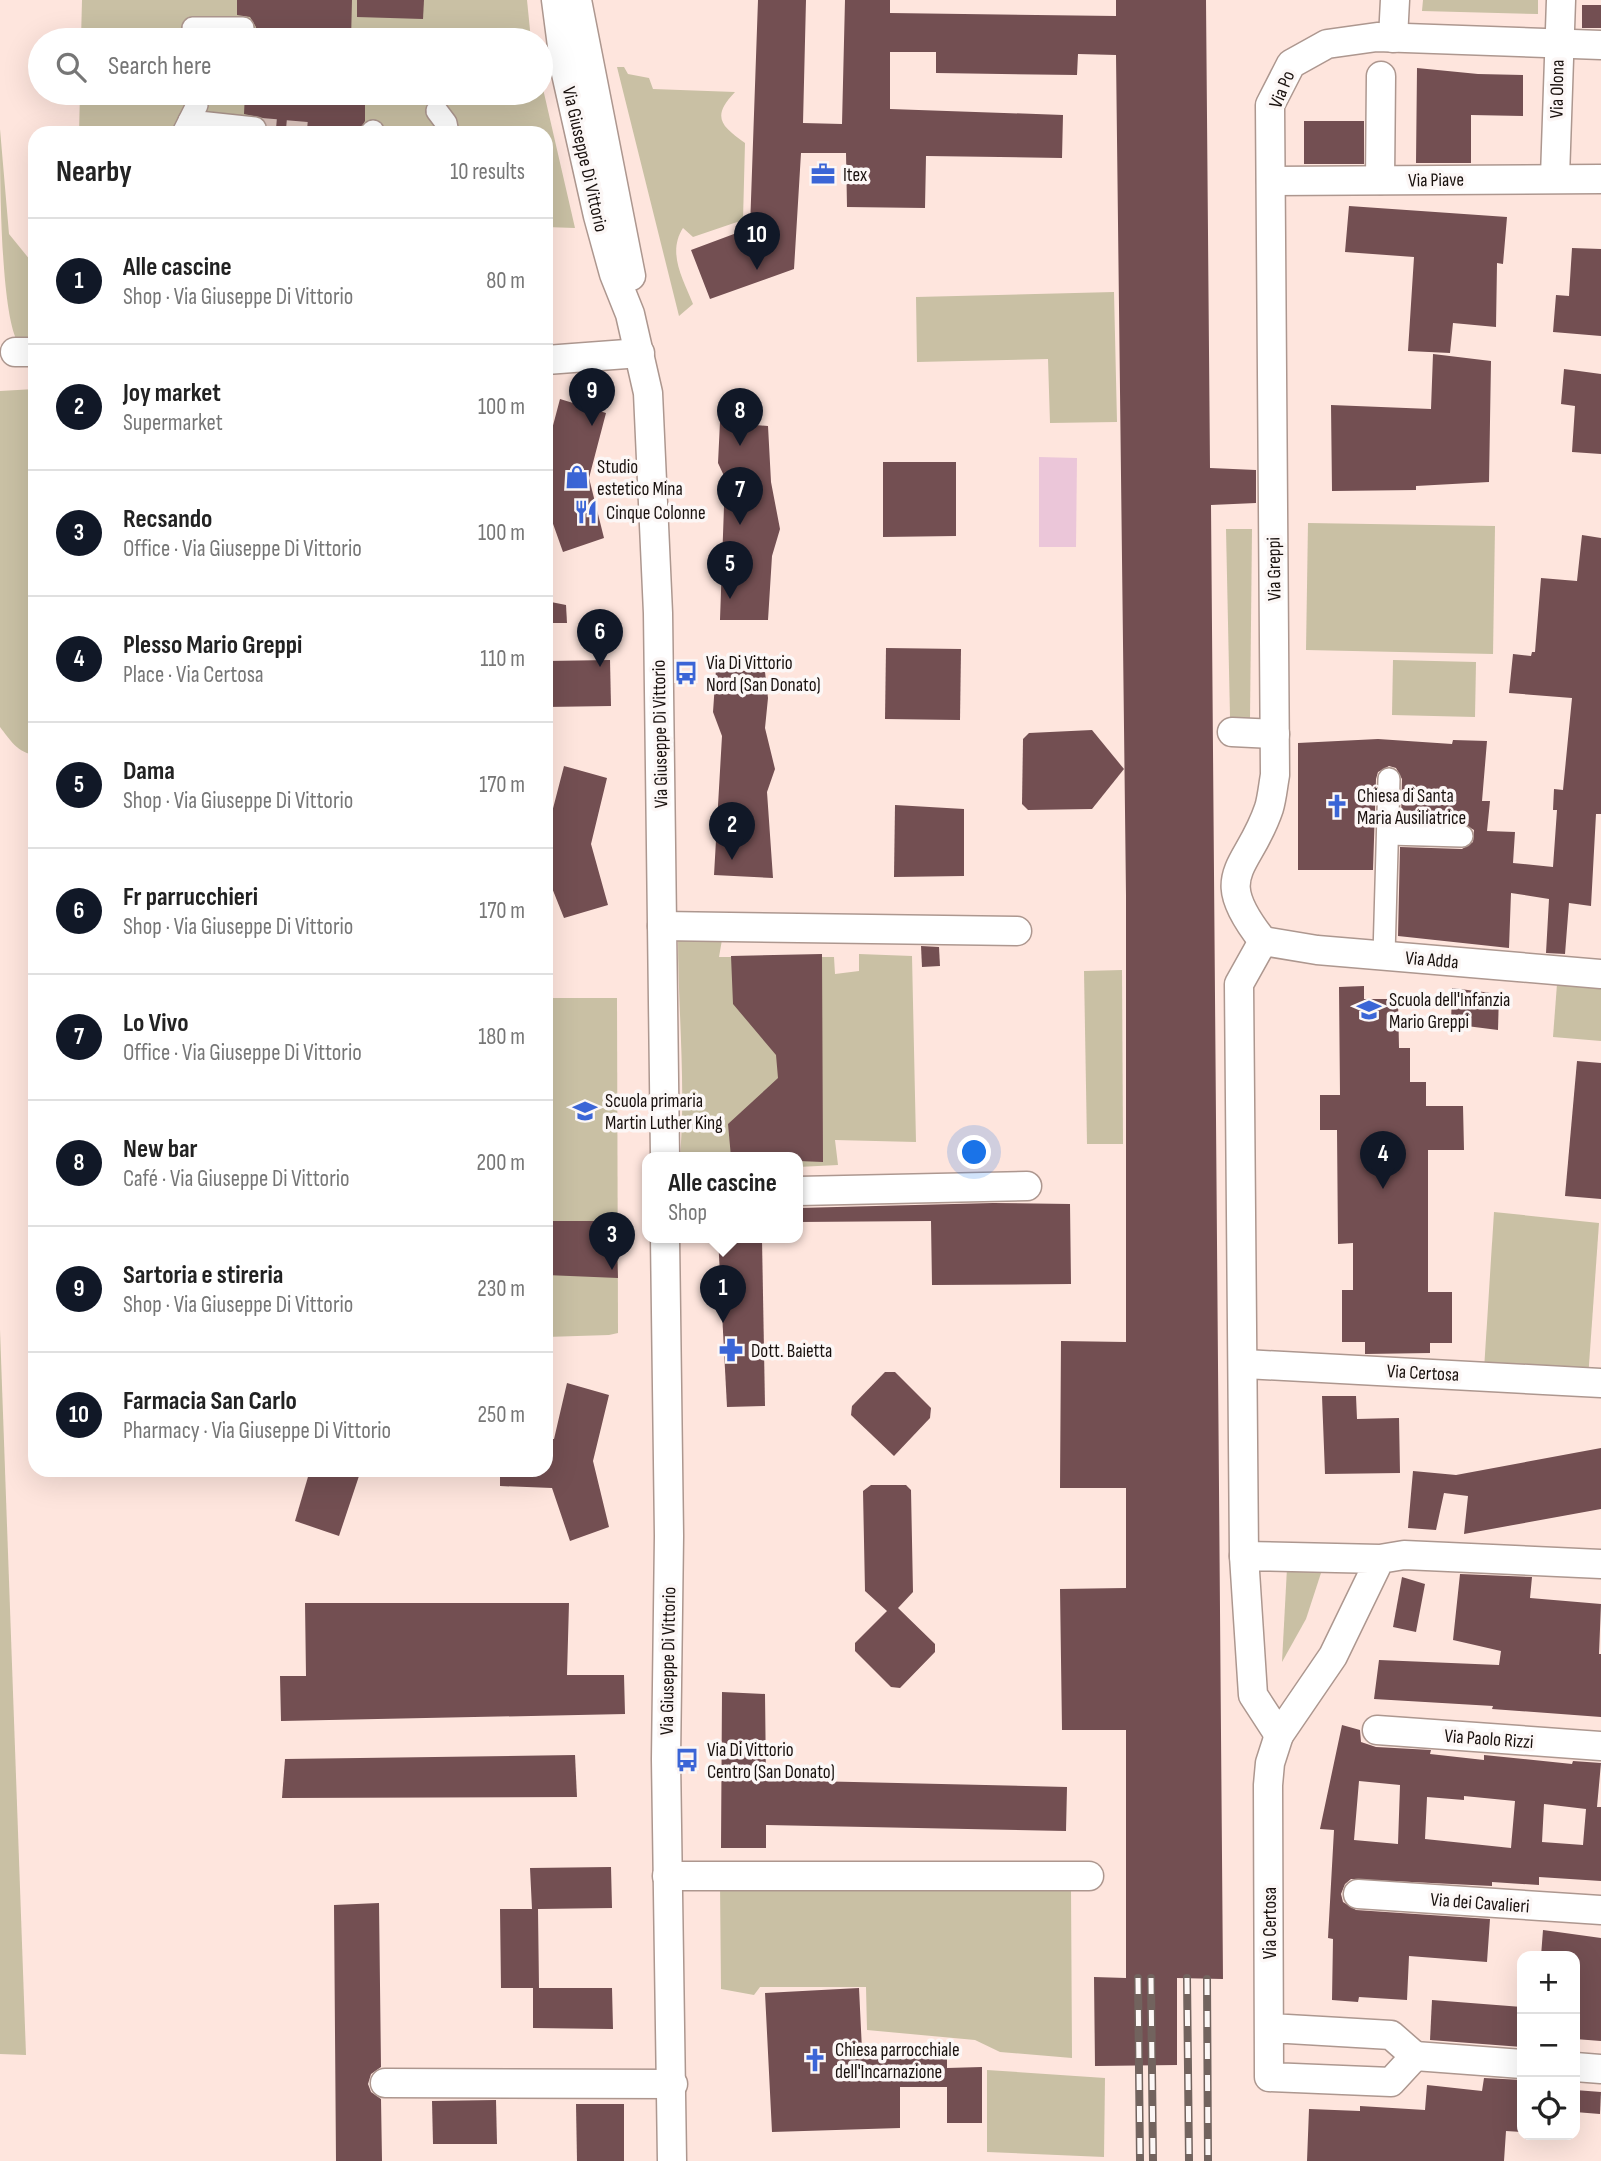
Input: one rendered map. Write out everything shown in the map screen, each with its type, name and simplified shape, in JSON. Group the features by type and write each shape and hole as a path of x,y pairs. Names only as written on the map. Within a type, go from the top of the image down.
{"street":[{"name":"Via Giuseppe Di Vittorio","path":"556,0 565,69 598,216 614,274 630,314 649,393 657,586 665,1152"},
{"name":"Via Giuseppe Di Vittorio","path":"578,0 597,113 631,270 630,314"},
{"path":"1393,38 1395,0"},
{"name":"Via Olona","path":"1555,177 1560,0"},
{"path":"193,28 243,28"},
{"name":"Via Po","path":"1271,181 1270,105 1291,64 1327,44 1377,37 1601,45"},
{"path":"1380,180 1381,76"},
{"path":"186,126 197,105"},
{"path":"437,111 446,126"},
{"name":"Via Piave","path":"1271,181 1555,177 1601,179"},
{"name":"Via Greppi","path":"1263,941 1235,897 1239,863 1269,808 1275,775 1271,181"},
{"path":"553,359 640,353"},
{"path":"1233,732 1275,734"},
{"path":"1384,955 1389,779"},
{"path":"1388,834 1462,836"},
{"path":"662,926 1017,931"},
{"path":"1263,941 1239,984 1245,1364 1244,1556 1253,1695 1279,1735"},
{"name":"Via Adda","path":"1263,941 1384,955 1601,974"},
{"path":"803,1191 1027,1186"},
{"name":"Via Giuseppe Di Vittorio","path":"665,1243 669,1536 667,1876 673,2161"},
{"name":"Via Certosa","path":"1245,1364 1601,1383"},
{"path":"1244,1556 1380,1559 1404,1555 1601,1564"},
{"name":"Via Certosa","path":"1380,1559 1333,1656 1279,1735 1270,1763 1269,2077 1391,2082 1415,2056"},
{"name":"Via Paolo Rizzi","path":"1377,1730 1601,1746"},
{"path":"667,1876 1089,1876"},
{"name":"Via dei Cavalieri","path":"1358,1894 1601,1910"},
{"path":"1270,2028 1391,2035 1415,2056 1517,2064"},
{"path":"1580,2067 1601,2069"},
{"path":"385,2083 673,2084"}],"shaded area":[{"path":"82,0 527,0 530,28 81,28"},
{"path":"1423,0 1538,0 1538,14 1422,11"},
{"path":"617,67 624,67 628,74 649,78 653,89 735,92 721,115 725,126 745,143 743,220 693,237 683,228 678,237 676,256 693,304 679,316"},
{"path":"80,105 547,105 552,126 79,126"},
{"path":"0,129 9,234 28,257 28,345 19,344 8,305 2,243"},
{"path":"553,132 575,228 553,227"},
{"path":"1114,292 1117,422 1050,423 1048,359 917,362 916,297"},
{"path":"28,389 28,754 19,749 0,727 0,391"},
{"path":"1039,457 1077,458 1076,547 1039,547"},
{"path":"1308,523 1495,526 1493,654 1306,650"},
{"path":"1226,529 1252,529 1250,718 1230,717"},
{"path":"1393,660 1476,662 1475,717 1392,715"},
{"path":"723,934 719,957 834,957 835,974 859,971 859,954 912,956 916,1142 835,1140 838,1165 803,1167 803,1152 680,1152 682,1075 678,937"},
{"path":"1122,970 1123,1144 1087,1144 1084,971"},
{"path":"1557,984 1601,988 1601,1041 1553,1037"},
{"name":"Scuola primaria Martin Luther King","path":"553,998 617,998 618,1333 553,1337"},
{"path":"1494,1212 1599,1223 1588,1379 1484,1370"},
{"path":"0,1330 26,2055 0,2054"},
{"path":"1287,1568 1321,1573 1306,1619 1282,1662"},
{"path":"720,1884 1071,1887 1072,2058 1000,2052 975,2040 867,2030 866,1987 760,1987 754,1995 721,1989"},
{"path":"987,2070 1105,2078 1104,2157 987,2152"}],"building":[{"path":"237,0 352,0 351,28 256,28 250,17 237,15"},
{"path":"357,0 424,0 423,19 357,17"},
{"path":"758,0 806,0 803,123 842,124 845,0 890,0 890,13 1116,16 1116,0 1206,0 1210,468 1256,470 1256,503 1211,505 1223,1979 1177,1978 1177,2065 1095,2066 1094,1977 1126,1978 1126,1730 1062,1730 1060,1589 1126,1588 1126,1488 1060,1488 1061,1341 1126,1342 1126,895 1116,55 1078,54 1077,75 936,73 936,52 890,52 890,109 1063,115 1062,158 926,156 925,208 847,207 846,153 801,153 794,269 710,299 691,250 750,228"},
{"path":"1582,5 1601,5 1601,28 1582,28"},
{"path":"1417,68 1523,75 1523,116 1471,115 1471,163 1416,163"},
{"path":"244,105 365,105 365,121 362,126 267,126 263,118 244,114"},
{"path":"1304,121 1364,121 1364,164 1304,164"},
{"path":"1349,206 1507,217 1503,264 1497,263 1496,327 1453,323 1450,353 1408,351 1414,257 1345,252"},
{"path":"1572,248 1601,249 1601,336 1553,332 1556,295 1569,296"},
{"path":"1433,354 1491,361 1489,482 1416,486 1416,490 1332,491 1331,405 1431,409"},
{"path":"1564,369 1601,374 1601,454 1572,452 1575,406 1561,404"},
{"path":"560,399 606,413 589,478 604,538 563,552 553,524 553,426"},
{"path":"720,422 768,426 771,482 780,529 772,556 768,620 720,620 725,478 718,463"},
{"path":"883,462 956,462 956,536 883,537"},
{"path":"1582,535 1601,538 1601,814 1596,814 1591,906 1569,903 1565,954 1546,953 1549,899 1511,893 1509,948 1398,936 1400,847 1462,849 1473,842 1474,830 1462,823 1401,821 1402,779 1396,768 1389,766 1378,772 1376,779 1373,870 1298,870 1298,743 1378,739 1452,744 1453,740 1487,741 1482,801 1490,801 1487,831 1515,832 1513,863 1553,867 1557,810 1553,810 1554,789 1563,790 1572,698 1509,693 1513,654 1531,656 1532,652 1535,652 1541,578 1577,581"},
{"path":"553,602 566,605 567,623 553,623"},
{"path":"886,648 961,649 960,720 885,719"},
{"path":"610,660 611,706 553,707 553,661"},
{"path":"716,669 765,672 768,698 765,728 775,769 767,792 773,878 714,875 722,736 713,712"},
{"path":"1092,730 1124,769 1092,809 1028,810 1022,804 1023,739 1029,733"},
{"path":"564,766 607,778 591,844 608,905 564,918 553,890 553,808"},
{"path":"895,805 964,809 964,876 894,877"},
{"path":"921,946 939,947 940,966 922,967"},
{"path":"822,954 823,1162 803,1161 803,1152 731,1152 728,1124 778,1078 776,1055 733,1004 731,956"},
{"path":"1364,986 1364,999 1398,999 1399,1048 1410,1048 1410,1082 1426,1082 1426,1106 1463,1106 1464,1150 1428,1150 1428,1292 1452,1292 1452,1343 1430,1343 1430,1353 1365,1354 1365,1342 1342,1342 1342,1290 1353,1290 1353,1243 1338,1244 1337,1130 1320,1130 1320,1095 1340,1095 1339,987"},
{"path":"1452,988 1499,994 1498,1030 1451,1024"},
{"path":"1577,1061 1601,1063 1601,1199 1565,1196"},
{"path":"993,1203 1070,1204 1071,1284 932,1285 931,1221 803,1222 803,1208"},
{"path":"553,1221 616,1221 618,1278 553,1275"},
{"path":"718,1243 762,1243 765,1406 727,1407"},
{"path":"885,1372 895,1372 931,1408 930,1418 894,1456 851,1415 852,1406"},
{"path":"567,1383 609,1395 593,1461 609,1527 570,1541 552,1488 500,1486 500,1477 553,1477 554,1439"},
{"path":"1322,1396 1356,1396 1357,1419 1399,1418 1400,1473 1325,1474"},
{"path":"1601,1448 1601,1509 1464,1534 1468,1496 1444,1493 1436,1530 1408,1528 1413,1471 1456,1475"},
{"path":"308,1477 359,1477 339,1536 295,1521"},
{"path":"871,1485 906,1485 911,1490 913,1592 898,1608 935,1644 935,1652 900,1688 891,1687 855,1651 855,1643 887,1611 865,1591 863,1491"},
{"path":"1460,1574 1532,1577 1530,1598 1601,1604 1601,1717 1492,1709 1493,1706 1374,1699 1379,1660 1499,1665 1501,1651 1453,1640"},
{"path":"1402,1577 1425,1584 1416,1632 1393,1627"},
{"path":"305,1603 569,1603 567,1675 624,1675 625,1714 281,1721 280,1676 306,1676"},
{"path":"722,1692 765,1694 766,1780 1067,1787 1066,1831 766,1825 766,1848 721,1848"},
{"path":"1342,1725 1360,1730 1361,1742 1376,1747 1431,1750 1430,1754 1484,1760 1484,1755 1572,1764 1573,1761 1601,1763 1597,1807 1601,1807 1601,1881 1539,1877 1539,1885 1492,1882 1492,1886 1351,1879 1345,1884 1341,1894 1343,1902 1356,1910 1490,1919 1487,1962 1409,1956 1407,2000 1359,1997 1358,2002 1332,2000 1333,1939 1328,1938 1334,1830 1320,1829","holes":["1359,1781 1400,1785 1398,1844 1354,1840","1464,1796 1515,1801 1511,1848 1425,1839 1427,1797 1464,1800","1544,1804 1586,1809 1583,1845 1542,1842"]},
{"path":"575,1755 577,1797 282,1798 285,1759"},
{"path":"611,1867 612,1908 538,1909 539,1988 612,1988 613,2029 533,2028 533,1988 501,1988 500,1909 532,1909 530,1868"},
{"path":"379,1903 381,2067 371,2074 368,2084 371,2092 381,2099 382,2161 336,2161 334,1905"},
{"path":"1543,1930 1601,1938 1601,2041 1580,2039 1580,1951 1541,1951"},
{"name":"Chiesa parrocchiale dell'Incarnazione","path":"859,1988 862,2050 947,2050 947,2068 982,2067 982,2123 947,2123 947,2087 900,2087 900,2128 772,2132 765,1993"},
{"path":"1432,2000 1517,2007 1517,2047 1430,2040"},
{"path":"1484,2078 1517,2080 1517,2132 1506,2131 1504,2161 1307,2161 1309,2109 1360,2111 1360,2106 1425,2110 1427,2085 1482,2091"},
{"path":"1580,2090 1601,2092 1600,2114 1580,2112"},
{"path":"496,2100 497,2144 433,2144 432,2101"},
{"path":"576,2104 624,2104 624,2161 577,2161"}],"railway":[{"path":"1138,1978 1140,2161"},
{"path":"1151,1978 1153,2161"},
{"path":"1187,1978 1189,2161"},
{"path":"1207,1979 1208,2161"}],"place":[{"name":"Itex","path":"823,174"},
{"name":"Farmacia San Carlo","path":"757,270"},
{"name":"Sartoria e stireria","path":"592,426"},
{"name":"New bar","path":"740,446"},
{"name":"Studio estetico Mina","path":"577,477"},
{"name":"Cinque Colonne","path":"586,512"},
{"name":"Lo Vivo","path":"740,525"},
{"name":"Dama","path":"730,599"},
{"name":"Fr parrucchieri","path":"600,667"},
{"name":"Via Di Vittorio Nord (San Donato)","path":"686,673"},
{"name":"Chiesa di Santa Maria Ausiliatrice","path":"1337,806"},
{"name":"Joy market","path":"732,860"},
{"name":"Scuola dell'Infanzia Mario Greppi","path":"1369,1010"},
{"name":"Scuola primaria Martin Luther King","path":"585,1111"},
{"name":"Plesso Mario Greppi","path":"1383,1189"},
{"name":"Recsando","path":"612,1270"},
{"name":"Alle cascine","path":"723,1323"},
{"name":"Dott. Baietta","path":"731,1350"},
{"name":"Via Di Vittorio Centro (San Donato)","path":"687,1760"},
{"name":"Chiesa parrocchiale dell'Incarnazione","path":"815,2060"}]}
